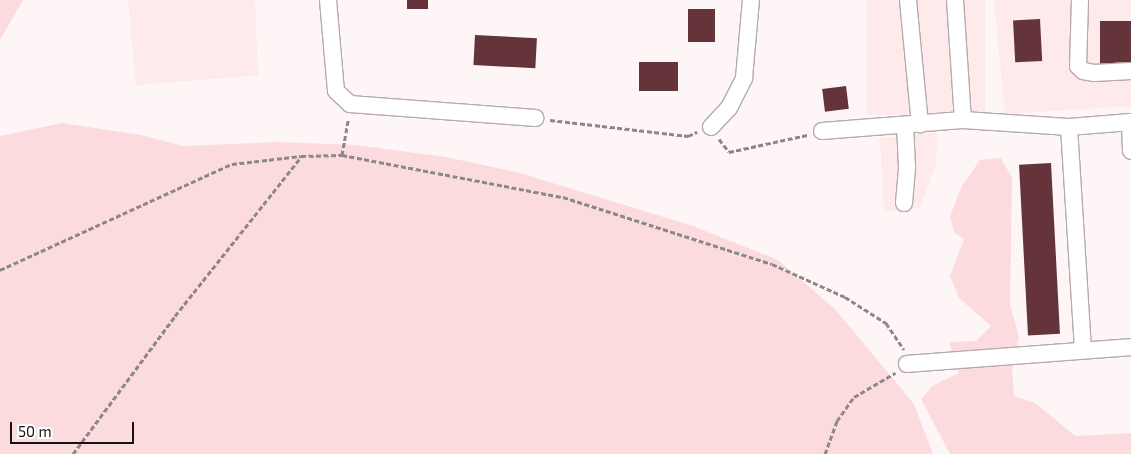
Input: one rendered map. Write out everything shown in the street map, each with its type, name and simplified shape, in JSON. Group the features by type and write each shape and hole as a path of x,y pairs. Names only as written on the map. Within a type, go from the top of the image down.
{"street":[{"path":"328,0 336,91 350,104 535,118"},
{"path":"711,127 729,108 744,78 751,0"},
{"path":"904,203 913,125 908,0"},
{"path":"955,0 963,120"},
{"path":"1080,0 1078,66 1082,71 1094,73 1131,71"},
{"path":"822,131 963,120 1069,127 1130,122 1131,151"},
{"path":"1069,127 1083,350"},
{"path":"907,364 1131,347"}],"path":[{"path":"342,155 350,104"},
{"path":"535,118 688,136 711,127 729,152 822,131"},
{"path":"0,270 232,164 301,156 342,155 563,197 772,264 845,297 886,323 903,344 907,364 885,381 854,397 837,421 825,454"},
{"path":"73,454 175,316 301,156"}],"shaded area":[{"path":"0,0 23,0 0,40"},
{"path":"128,0 255,0 258,75 136,85"},
{"path":"867,0 985,0 985,115 867,115"},
{"path":"994,0 1131,0 1131,106 1005,114"},
{"path":"62,123 141,135 183,146 278,142 355,145 446,157 520,173 693,226 778,260 835,309 914,404 933,454 0,454 0,136"},
{"path":"937,133 936,163 920,208 884,211 880,138"},
{"path":"1001,158 1012,178 1010,304 1019,337 1012,371 1014,396 1035,403 1075,436 1131,433 1131,454 950,454 921,399 932,386 959,373 949,342 976,341 991,326 959,298 950,276 964,239 954,232 950,216 962,186 980,160"}],"building":[{"path":"407,0 428,0 428,9 407,9"},
{"path":"688,9 715,9 715,42 688,42"},
{"path":"1040,19 1042,61 1015,62 1013,20"},
{"path":"1100,21 1131,21 1131,65 1100,65"},
{"path":"475,35 537,38 535,68 473,65"},
{"path":"639,62 678,62 678,91 639,91"},
{"path":"846,86 849,109 825,112 822,89"},
{"path":"1051,163 1060,334 1028,335 1019,165"}]}
